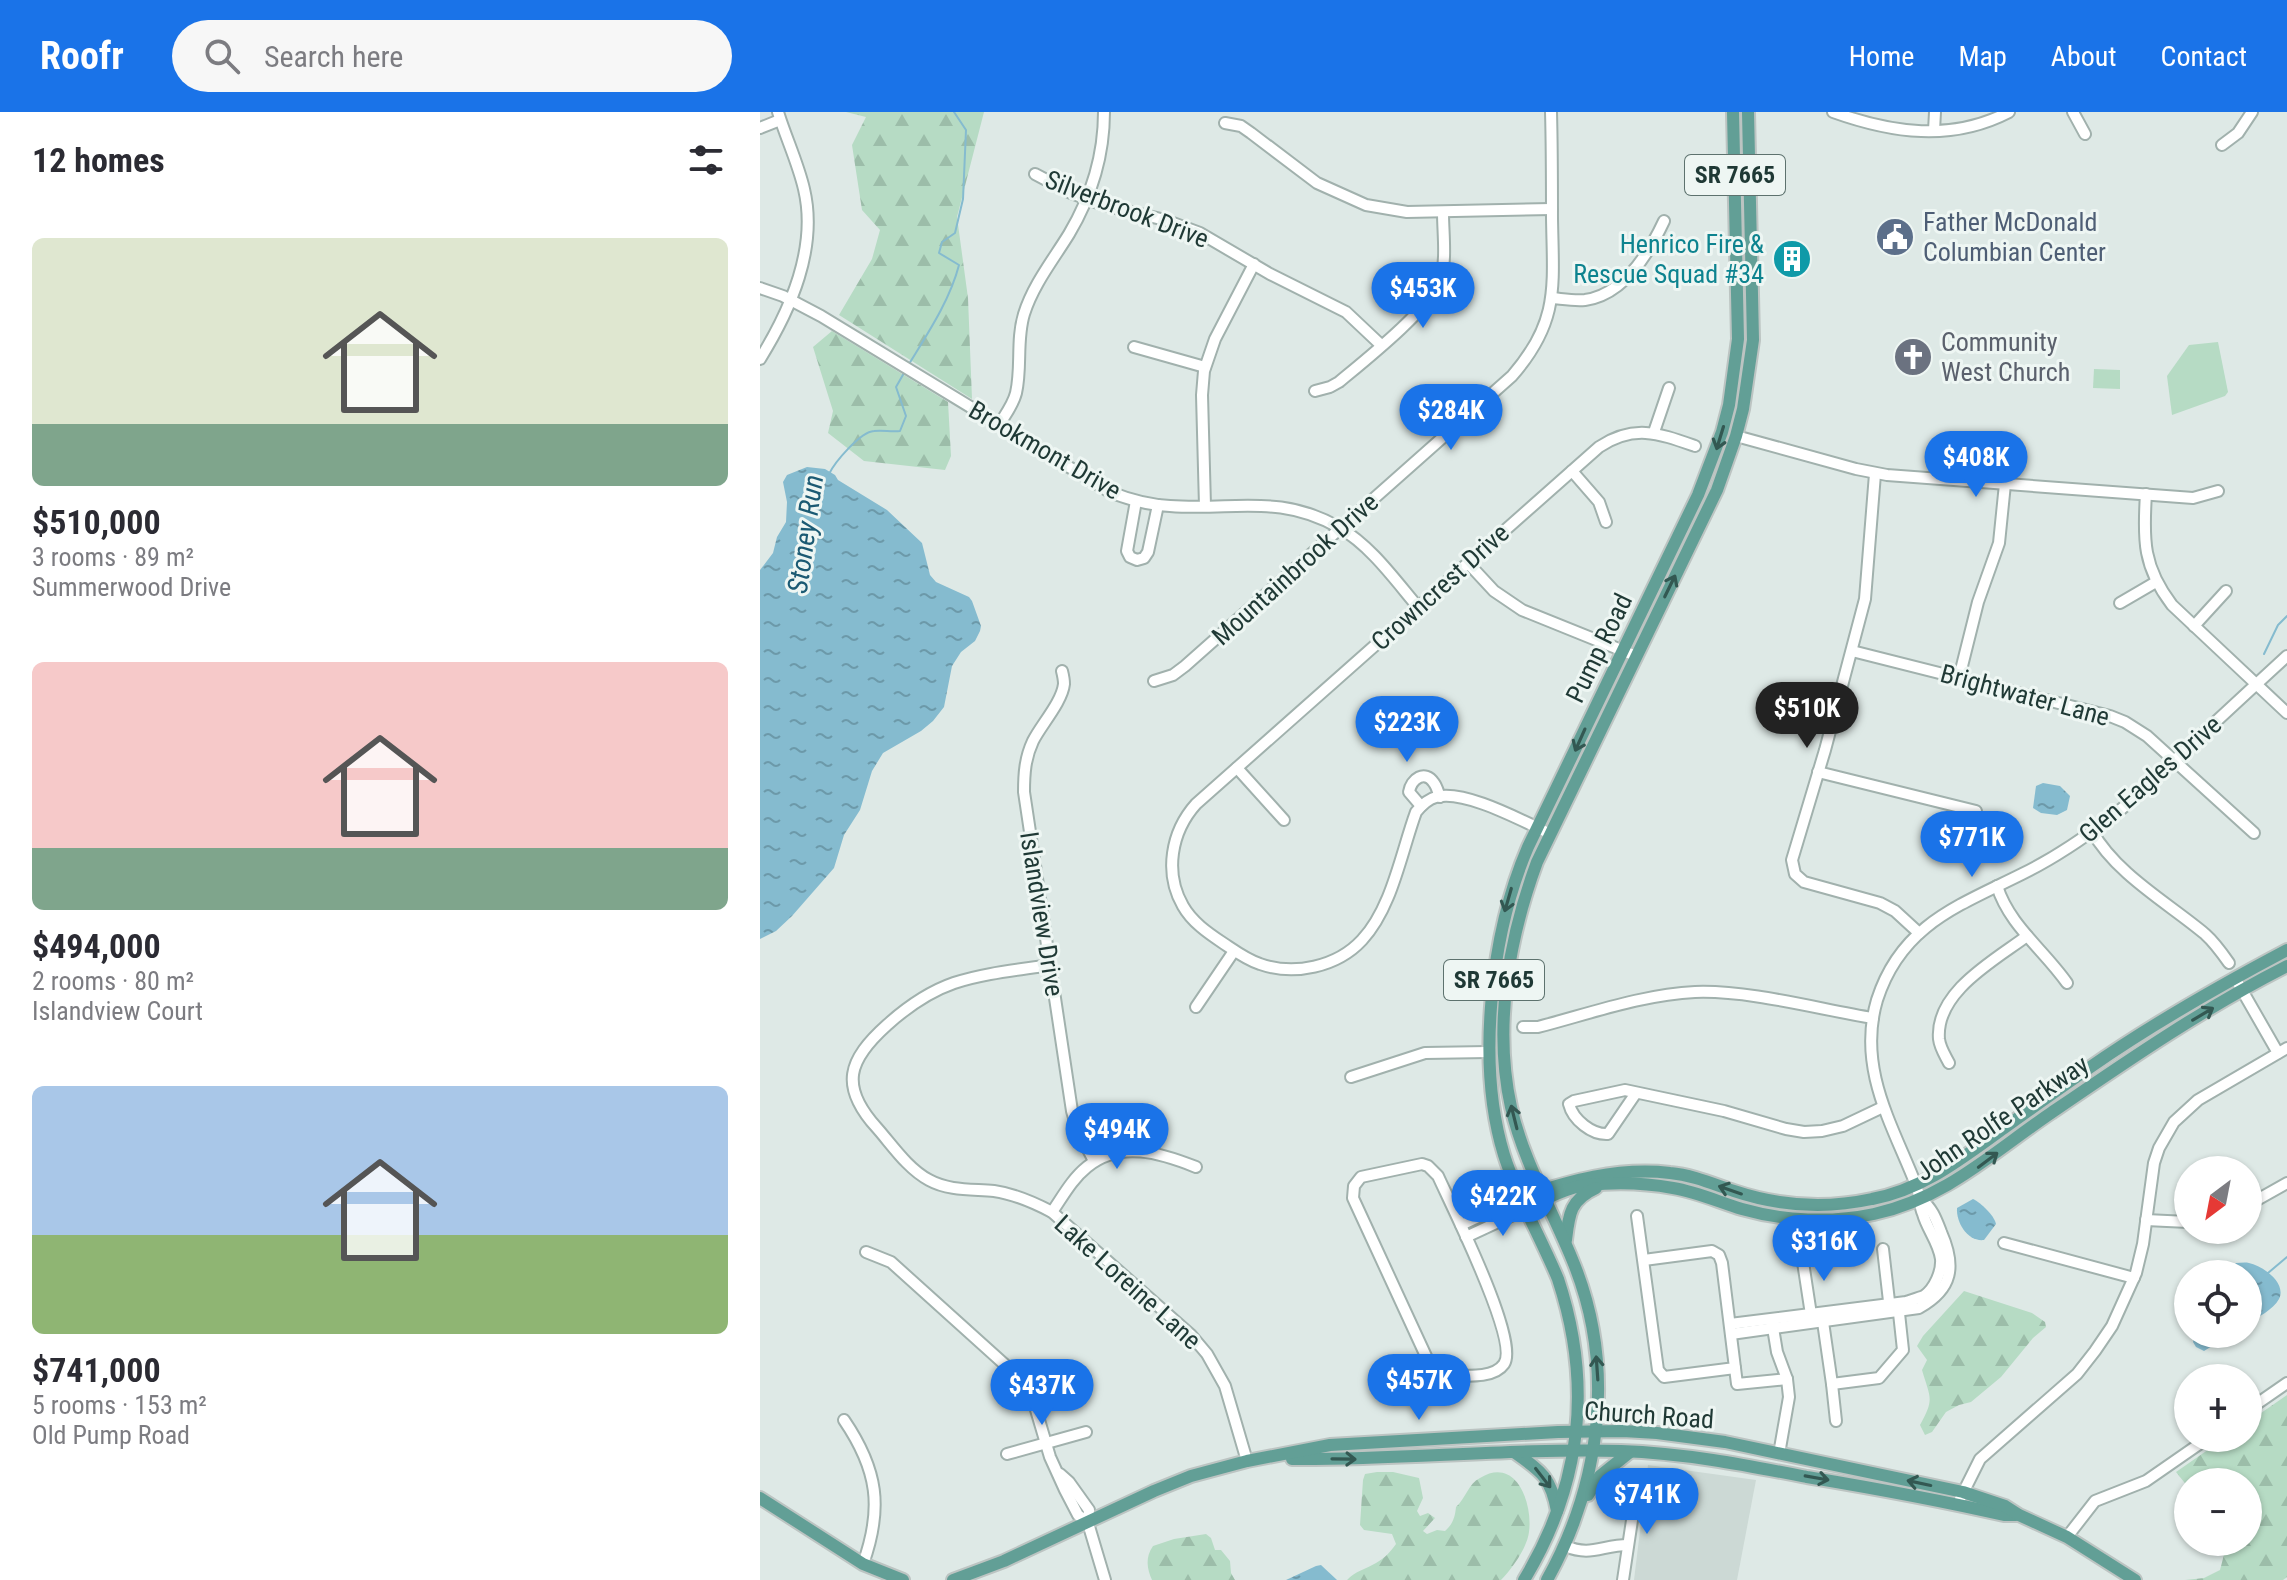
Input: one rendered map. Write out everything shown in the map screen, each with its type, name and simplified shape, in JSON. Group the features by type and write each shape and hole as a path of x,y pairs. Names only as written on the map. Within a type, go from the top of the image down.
{"main road":[{"name":"Pump Road","path":"1524,1203 1500,1139 1488,1052 1495,972 1505,912 1537,828 1709,471 1729,405 1736,362 1738,311 1733,112"},
{"name":"Pump Road","path":"1543,1194 1526,1157 1510,1106 1505,1063 1504,1031 1509,972 1519,917 1537,862 1717,490 1736,436 1753,340 1748,112"},
{"name":"John Rolfe Parkway","path":"1543,1194 1597,1175 1670,1173 1759,1198 1817,1205 1875,1199 1916,1186 1960,1162 2103,1058 2287,950"},
{"name":"John Rolfe Parkway","path":"1543,1194 1581,1186 1632,1184 1670,1187 1763,1214 1801,1219 1859,1216 1888,1210 1921,1199 1958,1180 2136,1055 2287,966"},
{"path":"1565,1244 1572,1207 1582,1195 1601,1185"},
{"path":"1524,1580 1557,1514 1571,1467 1579,1391 1576,1348 1558,1279 1524,1203 1543,1194 1583,1292 1595,1343 1599,1394 1594,1451 1580,1508 1547,1580"},
{"name":"Church Road","path":"953,1580 1004,1561 1178,1481 1247,1461 1330,1445 1576,1432 1646,1432 1725,1442 1963,1492 2005,1506 2067,1537 2135,1580"},
{"path":"1514,1452 1545,1475 1554,1496 1557,1514"},
{"name":"Church Road","path":"1266,1458 1354,1460 1514,1452 1631,1452 1704,1458 2004,1515 2019,1515"},
{"path":"1580,1508 1600,1476 1631,1452"},
{"path":"760,1498 863,1564 903,1580"}],"street":[{"path":"999,425 1017,389 1019,335 1030,298 1072,230 1097,172 1104,112"},
{"name":"Mountainbrook Drive","path":"1154,681 1173,675 1185,666 1512,376 1536,344 1552,298 1554,280 1551,112"},
{"path":"1833,112 1875,126 1934,131 1972,127 2009,112"},
{"path":"1934,131 1935,112"},
{"path":"2073,112 2085,134"},
{"path":"2222,145 2238,133 2252,112"},
{"path":"760,128 779,116 803,187 808,222 803,265 773,338 760,359"},
{"path":"1225,123 1241,126 1306,176 1349,199 1386,210 1443,213 1552,209"},
{"name":"Silverbrook Drive","path":"1035,174 1103,205 1184,226 1346,312 1381,345"},
{"path":"1315,391 1339,382 1429,301 1440,283 1443,213"},
{"path":"1552,298 1586,300 1606,292 1642,260 1664,221"},
{"path":"1205,506 1202,395 1205,367 1215,339 1254,264"},
{"name":"Brookmont Drive","path":"760,288 790,299 1094,484 1136,501 1158,505 1286,507 1341,528 1367,549 1418,607"},
{"path":"1134,347 1205,367"},
{"path":"1654,432 1669,388"},
{"name":"Crowncrest Drive","path":"1551,834 1488,806 1440,797 1432,780 1424,776 1416,778 1409,792 1421,806 1416,812 1381,914 1354,948 1330,962 1291,969 1259,964 1200,927 1184,908 1174,883 1172,866 1175,840 1196,804 1599,447 1616,437 1646,432 1695,446"},
{"path":"1736,436 1875,474 2193,498 2218,491"},
{"path":"1572,471 1599,502 1606,522"},
{"path":"1875,474 1866,591 1852,651 1792,860 1795,874 1808,884 1888,907 1919,933"},
{"path":"1959,678 1978,602 1999,543 2005,484"},
{"path":"2146,494 2145,551 2156,582 2172,605 2287,713"},
{"path":"1136,501 1127,551 1130,557 1137,560 1144,558 1148,552 1158,505"},
{"path":"1468,563 1494,591 1522,610 1636,656"},
{"path":"2120,603 2156,582"},
{"path":"2194,626 2226,591"},
{"name":"Brightwater Lane","path":"1852,651 2125,722 2147,736 2254,833"},
{"name":"Glen Eagles Drive","path":"1730,1329 1894,1307 1924,1295 1934,1284 1941,1260 1921,1211 1921,1199 1874,1081 1871,1055 1873,1018 1893,964 1919,933 1948,910 2051,859 2092,831 2130,801 2287,656"},
{"name":"Islandview Drive","path":"1062,671 1064,685 1032,744 1024,779 1025,803 1072,1111 1094,1161"},
{"path":"1237,768 1284,820"},
{"path":"1818,772 1976,811"},
{"path":"1421,806 1440,797"},
{"path":"2092,831 2103,848 2166,906 2204,934 2229,963"},
{"path":"1997,886 2003,903 2067,983"},
{"path":"1949,1063 1939,1035 1949,1003 1970,978 2027,936"},
{"path":"1196,1007 1234,951"},
{"name":"Lake Loreine Lane","path":"1050,965 956,982 911,1004 866,1044 856,1062 853,1084 856,1100 862,1111 907,1161 928,1179 949,1187 1012,1195 1052,1212 1191,1335 1207,1354 1225,1386 1247,1461"},
{"path":"1958,1505 1975,1466 1987,1451 2063,1387 2095,1351 2121,1309 2143,1244 2154,1163 2174,1122 2198,1100 2282,1050 2235,978"},
{"path":"1523,1027 1538,1027 1657,996 1696,992 1744,996 1873,1018"},
{"path":"1351,1077 1425,1053 1488,1052"},
{"path":"1636,1093 1608,1134 1598,1135 1590,1131 1571,1112 1569,1104 1619,1090 1636,1093 1724,1111 1804,1132 1843,1126 1883,1107"},
{"path":"1052,1212 1070,1185 1094,1161 1111,1155 1137,1150 1158,1153 1196,1167"},
{"path":"1415,1165 1428,1166 1438,1176 1466,1237 1496,1309 1507,1357 1501,1367 1492,1373 1440,1374 1428,1361 1353,1198 1354,1186 1368,1174 1415,1165"},
{"path":"2262,1197 2287,1183"},
{"path":"1461,1225 1524,1203"},
{"path":"1466,1237 1524,1203"},
{"path":"1637,1216 1658,1370 1664,1377 1735,1368"},
{"path":"2146,1220 2174,1221"},
{"path":"2004,1243 2134,1278"},
{"path":"1801,1249 1832,1384 1836,1421"},
{"path":"1832,1384 1879,1378 1903,1350 1883,1249"},
{"path":"1644,1260 1712,1251 1719,1255 1737,1384 1787,1379"},
{"path":"866,1252 891,1262 1016,1375 1034,1403 1058,1473 1069,1482 1089,1510 1088,1523 1105,1580"},
{"path":"1772,1324 1789,1397 1779,1454"},
{"path":"2262,1400 2287,1383"},
{"path":"844,1420 864,1455 876,1501 871,1540 863,1564"},
{"path":"1007,1454 1086,1432"},
{"path":"2067,1537 2095,1501 2146,1481 2188,1452"},
{"path":"1623,1580 1637,1487"},
{"path":"1565,1546 1583,1552 1628,1545"}],"shaded area":[{"path":"1648,1465 1756,1480 1737,1580 1634,1580"}],"green space":[{"path":"846,112 984,112 957,217 968,298 972,399 839,315 872,259 880,230 862,210 852,145 866,117"},
{"path":"832,331 948,402 951,456 945,470 864,461 828,433 833,411 813,347"},
{"path":"2218,342 2228,392 2225,396 2172,415 2167,376 2189,345"},
{"path":"2094,369 2120,370 2120,389 2093,388"},
{"path":"1964,1291 2032,1313 2045,1322 2046,1327 2001,1377 1971,1402 1946,1412 1932,1432 1925,1435 1920,1425 1929,1403 1922,1370 1927,1360 1917,1346"},
{"path":"2287,1395 2287,1577 2283,1580 2185,1580 2204,1578 2220,1570 2224,1556 2262,1556 2262,1468 2182,1468 2205,1452 2262,1452 2262,1412"},
{"path":"1377,1472 1419,1478 1423,1498 1417,1511 1420,1516 1428,1513 1435,1518 1423,1531 1427,1534 1448,1528 1456,1507 1476,1481 1493,1473 1503,1473 1520,1486 1528,1508 1529,1532 1522,1551 1501,1580 1347,1580 1382,1559 1396,1544 1392,1534 1364,1530 1360,1525 1363,1480 1365,1474"},
{"path":"1206,1534 1215,1550 1221,1550 1230,1561 1235,1580 1152,1580 1148,1563 1153,1546"}],"water":[{"path":"807,467 825,469 887,510 922,543 930,575 936,582 969,597 981,626 975,641 961,652 952,666 944,707 921,731 883,753 872,771 860,810 844,835 834,868 792,916 776,931 760,939 760,570 773,553 777,537 786,522 787,502 783,482 787,475"},
{"path":"2043,783 2060,786 2070,796 2067,810 2057,815 2041,813 2033,808 2036,786"},
{"path":"1973,1199 1987,1210 1996,1224 1984,1240 1968,1235 1959,1220 1957,1208"},
{"path":"2262,1269 2277,1281 2281,1293 2262,1315"},
{"path":"1321,1565 1337,1580 1286,1580 1316,1566"}],"waterway":[{"name":"Stoney Run","path":"909,364 944,304 959,265 939,253 942,242 955,233 963,199 966,130 954,112"},
{"name":"Stoney Run","path":"829,474 842,455 862,436 874,431 900,431 906,416 896,387 904,373"},
{"path":"2264,654 2278,625 2287,616"},
{"path":"2268,1273 2287,1257"}],"place":[{"name":"Father McDonald Columbian Center","path":"1895,237"},
{"name":"Henrico Fire & Rescue Squad #34","path":"1792,259"},
{"name":"Community West Church","path":"1913,357"}]}
